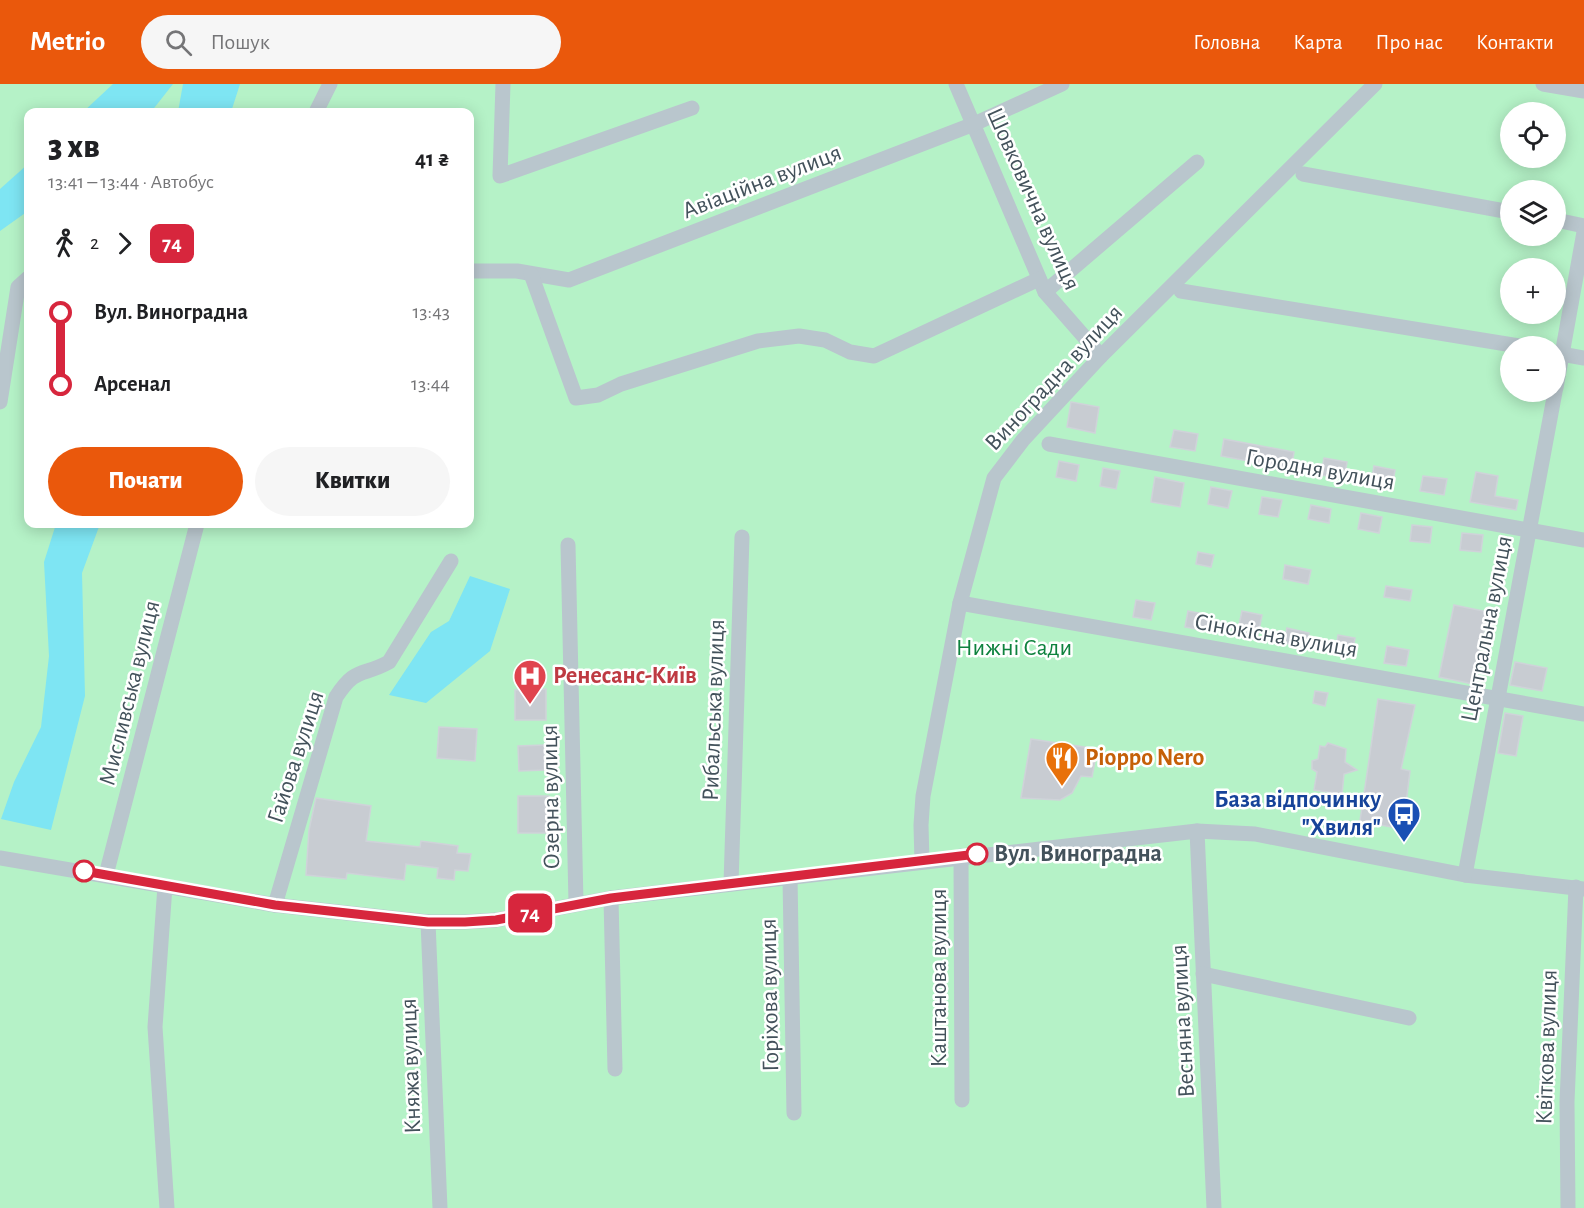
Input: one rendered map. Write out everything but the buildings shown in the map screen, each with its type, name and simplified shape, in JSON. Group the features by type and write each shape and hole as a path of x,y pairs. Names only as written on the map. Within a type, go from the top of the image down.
{"street":[{"path":"318,108 330,84"},
{"path":"502,84 500,176 692,108"},
{"name":"Шовковична вулиця","path":"956,84 1042,285 1101,356"},
{"name":"Авіаційна вулиця","path":"474,271 531,274 569,280 974,124 1062,84"},
{"name":"Виноградна вулиця","path":"922,862 923,796 960,603 994,478 1023,440 1101,356 1375,84"},
{"path":"1543,84 1584,91"},
{"path":"531,274 576,398 598,395 621,384 768,340 799,336 825,340 850,352 874,356 1042,285 1197,162"},
{"path":"1303,174 1500,210"},
{"path":"1566,222 1584,226"},
{"name":"Центральна вулиця","path":"1563,336 1584,232"},
{"path":"0,402 18,287 24,282"},
{"path":"1181,291 1500,343"},
{"path":"1566,355 1584,358"},
{"name":"Центральна вулиця","path":"1465,875 1553,402"},
{"name":"Городня вулиця","path":"1049,444 1584,540"},
{"name":"Мисливська вулиця","path":"106,875 196,528"},
{"name":"Рибальська вулиця","path":"731,885 742,537"},
{"name":"Озерна вулиця","path":"568,545 576,903"},
{"name":"Гайова вулиця","path":"275,905 336,697 347,680 358,672 389,662 451,561"},
{"name":"Сінокісна вулиця","path":"960,603 1584,714"},
{"path":"0,858 275,905 428,922 496,920 611,898 962,856 1197,831 1255,834 1465,875 1580,888"},
{"name":"Весняна вулиця","path":"1197,831 1214,1208"},
{"name":"Каштанова вулиця","path":"962,856 962,1100"},
{"name":"Горіхова вулиця","path":"790,877 794,1113"},
{"path":"165,886 155,1027 167,1208"},
{"name":"Квіткова вулиця","path":"1568,1208 1567,1102 1580,888"},
{"path":"611,898 615,1069"},
{"name":"Княжа вулиця","path":"428,922 440,1208"},
{"path":"1203,974 1409,1018"}],"green space":[{"name":"Нижні Сади","path":"0,84 1584,84 1584,1208 0,1208"}],"water":[{"path":"113,84 173,84 154,108 87,108"},
{"path":"183,84 240,84 232,108 179,108"},
{"path":"24,168 24,214 0,231 0,189"},
{"path":"55,528 99,528 82,573 85,696 51,830 1,819 14,782 41,727 49,656 44,562"},
{"path":"470,576 510,589 490,651 426,703 389,695 431,632 449,621"}],"bus line":[{"name":"74","path":"84,871 275,905 428,922 465,922 496,920 611,898 977,854"}],"place":[{"name":"Ренесанс-Київ","path":"530,705"},
{"name":"Pioppo Nero","path":"1062,787"},
{"name":"База відпочинку \"Хвиля\"","path":"1404,843"},
{"name":"Вул. Виноградна","path":"977,854"}]}
